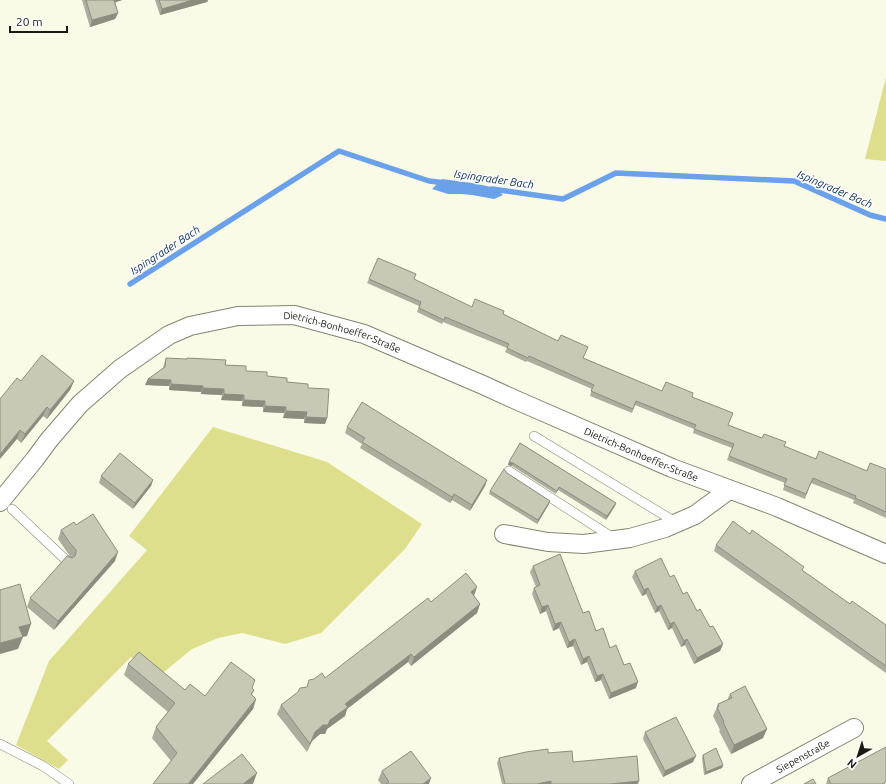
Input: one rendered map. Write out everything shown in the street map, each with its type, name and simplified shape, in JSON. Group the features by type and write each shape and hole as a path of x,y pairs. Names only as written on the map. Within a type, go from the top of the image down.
{"street":[{"name":"Dietrich-Bonhoeffer-Straße","path":"6,506 35,459 80,404 120,369 169,335 190,326 238,316 294,315 364,334 484,384 672,468 776,507 886,554"},
{"path":"504,534 548,542 584,544 630,538 664,528 695,515 729,490"},
{"name":"Siepenstraße","path":"751,784 854,728"}],"lane":[{"path":"534,436 677,523"},
{"path":"509,471 616,540"},
{"path":"6,506 67,561"},
{"path":"0,744 43,766 69,784"}],"green space":[{"path":"886,77 886,161 865,159"},
{"path":"213,427 327,462 422,524 405,549 321,633 285,644 242,633 218,638 192,649 159,676 131,657 47,741 68,760 59,769 16,745 49,661 147,550 129,536"}],"water":[{"path":"442,179 496,188 503,195 494,199 472,195 448,194 432,189"}],"building":[{"path":"86,0 114,0 118,13 92,20"},
{"path":"159,0 193,0 162,9"},
{"path":"378,258 416,274 414,279 472,307 475,299 504,311 503,314 558,341 561,335 588,347 583,358 662,391 666,382 693,393 692,397 733,413 728,425 762,438 764,434 786,442 784,446 816,459 819,451 867,471 870,463 886,469 886,512 855,498 856,496 813,478 806,494 784,485 787,479 729,456 734,444 694,429 696,425 636,401 633,409 591,391 594,385 529,356 528,358 507,348 509,344 445,317 444,320 419,308 421,302 369,279"},
{"path":"42,355 74,381 50,410 47,407 25,434 20,430 0,454 0,399 17,378 21,381"},
{"path":"166,358 226,360 225,365 246,366 246,371 267,372 267,376 287,378 287,382 308,384 308,388 329,389 327,418 306,417 307,412 286,411 286,407 265,406 265,401 244,400 244,395 224,394 224,389 171,384 171,380 148,379 165,367"},
{"path":"362,402 487,480 472,505 454,494 452,497 362,442 365,438 347,427"},
{"path":"520,443 616,503 607,516 559,487 557,491 513,463 509,462"},
{"path":"120,453 153,480 135,503 101,476"},
{"path":"504,469 507,473 550,501 538,520 490,491"},
{"path":"93,514 118,552 58,621 30,598 67,556 72,558 75,556 76,550 61,530 74,522 76,525"},
{"path":"733,521 750,534 752,530 804,567 802,570 850,604 852,601 886,625 886,666 716,545"},
{"path":"560,554 583,613 589,611 596,631 603,628 610,648 616,645 624,665 630,663 638,682 611,693 603,674 597,676 589,656 583,659 575,639 569,642 561,622 555,624 548,605 542,607 534,588 540,585 533,566"},
{"path":"661,558 670,577 674,575 683,594 687,592 697,611 700,609 710,627 713,626 723,644 697,658 687,639 684,641 674,622 670,624 661,605 657,607 648,588 644,590 635,571"},
{"path":"466,573 477,587 471,592 480,604 414,657 411,654 345,704 348,707 330,720 328,725 323,725 315,732 310,744 281,705 298,692 300,688 307,687 309,680 314,679 322,673 325,678 428,598 431,602"},
{"path":"20,584 31,624 19,627 23,637 0,643 0,590"},
{"path":"139,652 185,690 190,684 205,696 231,662 255,680 252,688 254,690 251,694 256,699 188,784 153,784 177,753 156,727 175,703 128,664"},
{"path":"745,686 767,729 734,745 717,707 719,706 718,704 732,698 730,694"},
{"path":"676,717 696,756 665,771 645,732"},
{"path":"886,747 885,783 831,784 828,778"},
{"path":"716,748 723,765 706,772 703,755"},
{"path":"548,749 548,753 572,751 573,762 637,756 639,781 610,784 551,784 551,781 537,784 505,784 499,758"},
{"path":"411,751 431,778 423,784 386,784 389,782 382,771"},
{"path":"242,754 257,773 243,784 203,784"},
{"path":"813,779 816,784 804,784"}],"waterway":[{"name":"Ispingrader Bach","path":"130,284 339,151 429,181 446,183"},
{"name":"Ispingrader Bach","path":"492,189 563,199 616,173 794,181 870,215 886,219"}]}
